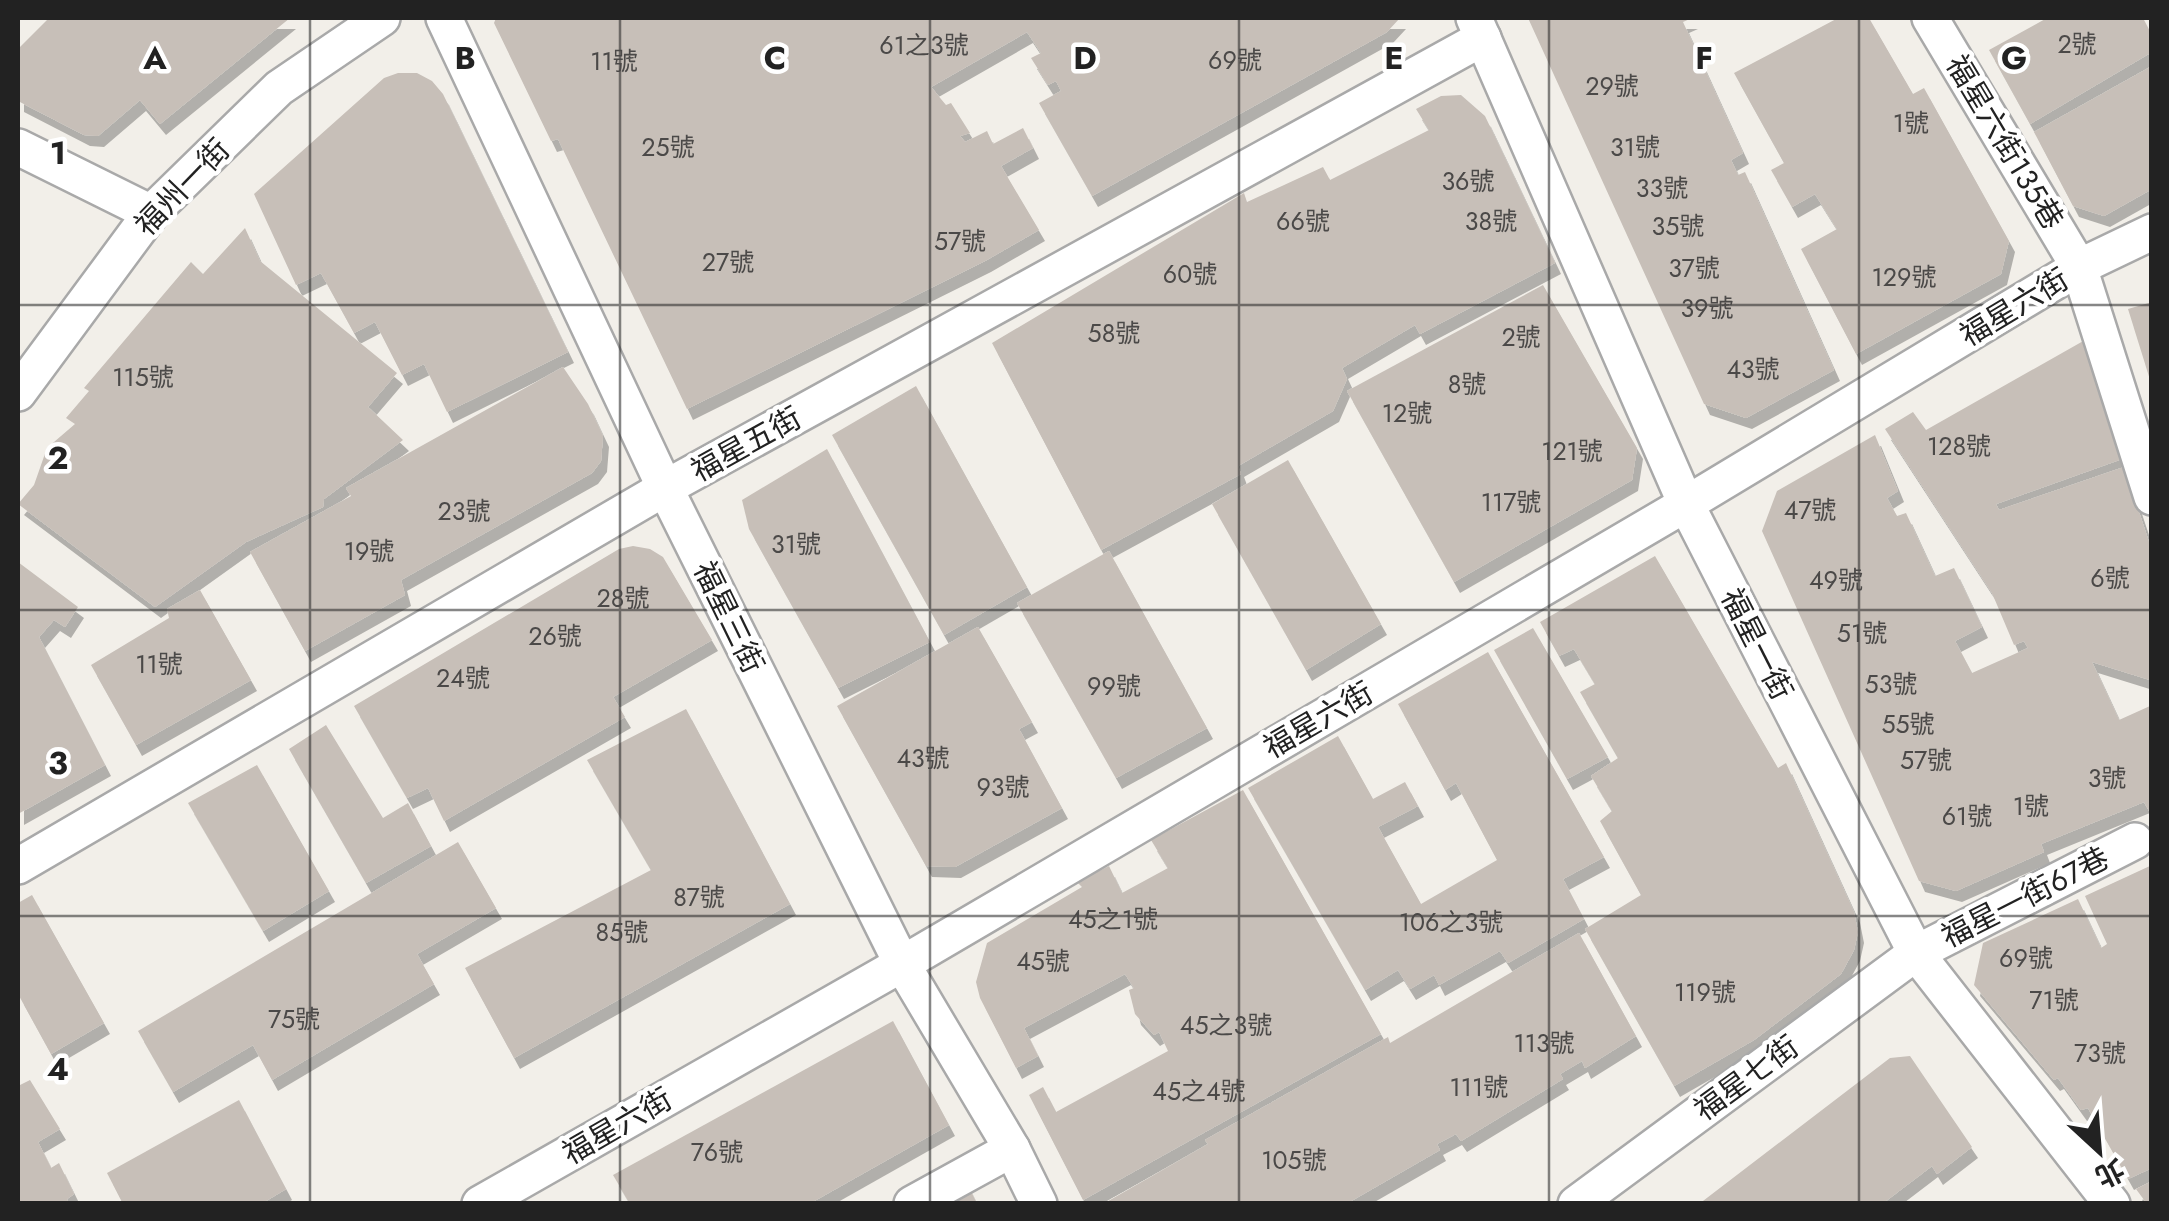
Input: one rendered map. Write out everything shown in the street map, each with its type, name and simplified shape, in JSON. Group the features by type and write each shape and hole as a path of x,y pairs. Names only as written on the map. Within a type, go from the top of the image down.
{"lane":[{"name":"福州一街","path":"18,393 151,213 280,88 382,18"},
{"name":"福星三街","path":"444,18 666,488 902,964 1012,1149 1039,1204"},
{"name":"福星六街135巷","path":"1930,18 2079,267 2152,496"},
{"name":"福星五街","path":"18,866 666,488 1479,28"},
{"name":"福星一街","path":"1479,28 1686,504 1916,954 2112,1204"},
{"path":"18,147 151,213"},
{"name":"福星六街","path":"480,1204 902,964 1686,504 2079,267 2152,232"},
{"name":"福星一街67巷","path":"1916,954 2135,841"},
{"name":"福星七街","path":"1576,1204 1916,954"},
{"path":"912,1204 1012,1149"}],"building":[{"path":"49,18 290,18 160,124 140,100 98,136 84,135 18,101 18,49"},
{"path":"496,18 1400,18 1387,32 1092,196 1039,103 1061,91 1056,81 1048,85 1031,58 1041,53 1027,32 931,87 946,105 951,103 970,133 960,136 965,142 987,131 993,144 1023,128 1033,148 1001,166 1039,230 985,261 687,409 558,139 551,141 494,23"},
{"path":"1528,18 1692,18 1683,22 1743,153 1731,160 1738,175 1745,172 1834,370 1746,418 1704,404"},
{"path":"1838,18 1869,18 1913,94 1924,88 2009,241 2001,274 1856,354 1801,249 1837,229 1815,194 1792,207 1771,170 1784,163 1734,73"},
{"path":"2047,18 2143,18 2152,35 2152,52 2030,124 1989,50"},
{"path":"2152,66 2152,189 2104,216 2073,206 2034,132"},
{"path":"417,73 432,81 443,94 568,352 447,412 424,364 402,375 375,322 354,333 321,273 296,285 254,194 384,78"},
{"path":"1461,95 1485,116 1555,263 1420,334 1415,325 1342,368 1347,379 1333,411 1238,466 1241,474 1101,550 992,343 1244,193 1247,202 1323,167 1330,180 1429,130 1416,109 1441,96"},
{"path":"245,228 260,261 397,373 368,407 403,440 324,499 323,507 246,542 155,607 18,504 34,485 47,448 75,424 66,418 89,391 84,388 191,262 203,274"},
{"path":"1543,285 1637,448 1632,480 1454,582 1347,391"},
{"path":"2152,302 2152,383 2151,383 2128,309"},
{"path":"2085,340 2122,459 1996,504 1999,510 2124,467 2152,551 2152,675 2150,680 2092,662 2119,720 2152,708 2152,816 2144,802 2041,844 2044,852 1956,891 1919,881 1762,531 1777,491 1875,435 1898,491 1887,498 1897,516 1906,513 1935,576 1954,568 1982,627 1955,641 1972,673 2028,648 2024,641 2014,645 1992,593 1885,429 1913,412 1926,430"},
{"path":"563,367 588,404 603,436 601,461 592,473 401,580 405,595 305,651 250,552 351,496 346,488"},
{"path":"916,386 1027,587 944,635 832,435"},
{"path":"827,449 930,642 838,688 749,529 742,500"},
{"path":"1288,460 1381,624 1306,670 1212,504"},
{"path":"619,549 650,549 663,557 712,640 613,697 625,717 444,821 428,788 407,798 354,706"},
{"path":"1109,551 1207,728 1116,778 1017,603"},
{"path":"1655,556 1778,768 1786,763 1854,912 1858,932 1854,950 1841,974 1754,1040 1674,1086 1585,929 1641,895 1600,821 1612,811 1591,776 1618,758 1580,692 1595,684 1574,649 1559,656 1540,622"},
{"path":"18,562 78,607 65,627 54,620 39,637 105,765 18,814"},
{"path":"200,590 251,680 136,745 91,665 169,618 167,609"},
{"path":"978,627 1032,722 1019,729 1062,808 955,867 926,866 837,706"},
{"path":"1533,628 1608,757 1567,779 1494,650"},
{"path":"1488,652 1604,857 1563,879 1584,919 1508,963 1500,951 1439,985 1434,975 1410,989 1398,970 1365,990 1248,788 1338,736 1373,799 1405,782 1418,806 1378,827 1421,904 1497,860 1456,783 1445,790 1398,704"},
{"path":"686,709 790,904 514,1058 465,968 651,870 587,760"},
{"path":"326,725 383,818 408,803 431,846 366,883 289,749"},
{"path":"257,765 329,891 263,931 188,803"},
{"path":"1243,790 1381,1034 1083,1200 1029,1095 1043,1087 1056,1112 1168,1051 1159,1032 1154,1035 1135,1014 1129,990 1134,988 1125,974 1024,1028 1038,1056 1016,1068 980,998 976,982 987,943 1082,887 1077,882 1109,866 1122,893 1168,868 1151,840"},
{"path":"458,842 496,908 417,954 434,984 272,1080 253,1045 173,1092 138,1031"},
{"path":"2152,865 2152,1168 2128,1179 2088,1108 2081,1110 2058,1078 2054,1080 1974,985 1983,943 2078,899 2101,948 2107,944 2085,896"},
{"path":"32,895 104,1023 51,1054 18,994 18,903"},
{"path":"1579,933 1636,1036 1585,1068 1582,1061 1560,1074 1563,1079 1461,1141 1456,1134 1437,1144 1440,1150 1346,1204 1103,1204 1208,1144 1205,1140 1388,1037 1390,1043"},
{"path":"893,1021 949,1125 809,1204 630,1204 613,1175"},
{"path":"1910,1056 1972,1147 1937,1174 1932,1166 1882,1204 1699,1204 1890,1058"},
{"path":"30,1080 60,1129 38,1142 51,1168 59,1163 74,1194 67,1199 69,1204 18,1204 18,1086"},
{"path":"239,1100 286,1189 261,1204 123,1204 107,1173"},
{"path":"2152,1181 2152,1204 2147,1204 2136,1189"},
{"path":"966,1182 977,1204 928,1204"}]}
